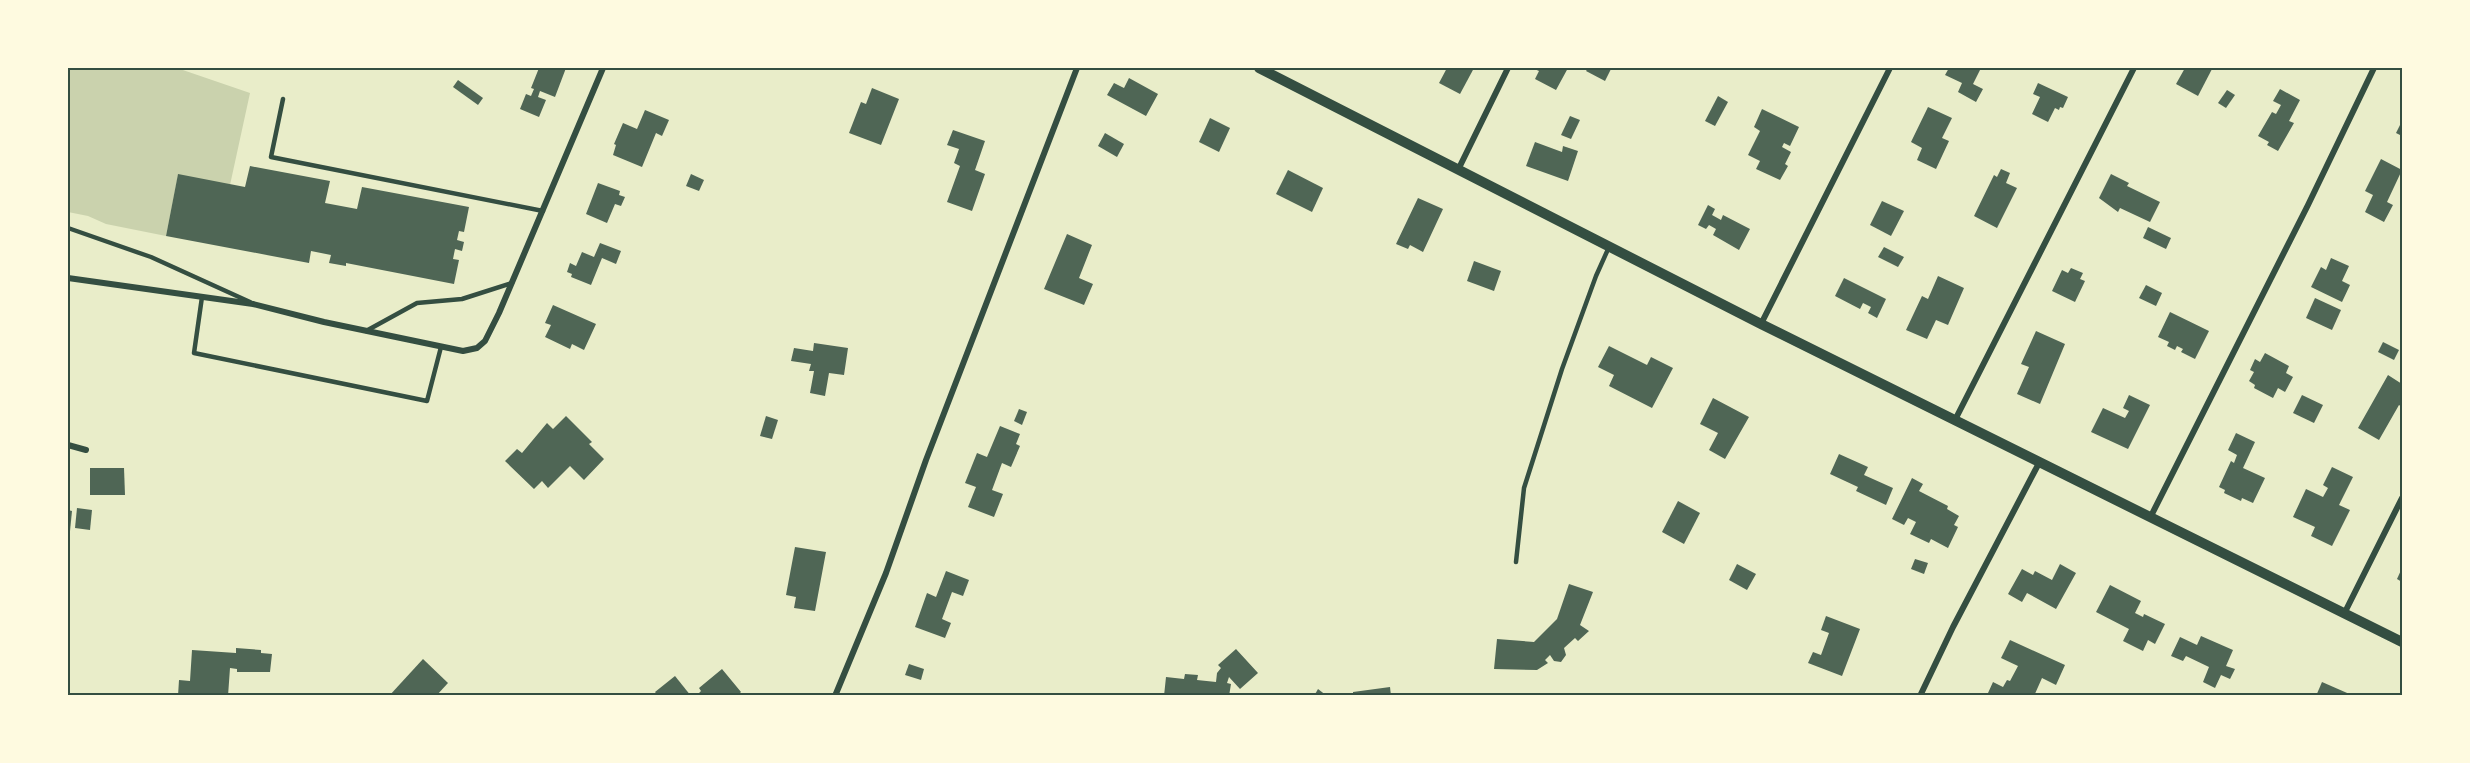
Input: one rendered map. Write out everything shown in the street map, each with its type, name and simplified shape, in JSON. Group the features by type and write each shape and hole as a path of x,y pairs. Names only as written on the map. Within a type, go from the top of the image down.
{"street":[{"path":"68,278 253,304 441,347 464,351 477,348 485,341 512,283 603,68"},
{"path":"835,696 886,573 926,460 1077,68"},
{"path":"1259,68 1761,324 2150,519 2403,642"},
{"path":"1458,170 1508,68"},
{"path":"1761,324 1890,68"},
{"path":"1954,420 2133,68"},
{"path":"2150,519 2308,205 2374,68"},
{"path":"68,445 86,450"},
{"path":"1920,696 1953,627 2039,463"},
{"path":"2344,614 2403,498"}],"lane":[{"path":"283,99 272,157 543,211"},
{"path":"68,228 151,257 253,304"},
{"path":"1516,562 1524,488 1562,369 1609,247"},
{"path":"365,331 417,303 462,299 512,283"},
{"path":"202,297 194,353 427,400 441,347"}],"green space":[{"path":"68,68 177,68 250,93 230,185 178,175 166,236 106,224 88,216 68,212"}],"building":[{"path":"539,68 566,68 555,97 540,91 538,97 546,100 539,117 520,109 526,94 531,96 534,89 531,88"},
{"path":"1447,68 1474,68 1460,94 1439,83"},
{"path":"1532,68 1568,68 1556,90 1535,79 1539,71"},
{"path":"1588,68 1611,69 1605,81 1586,71"},
{"path":"1949,68 1981,68 1973,84 1983,89 1976,102 1958,92 1962,83 1945,75"},
{"path":"2185,68 2212,69 2198,96 2176,84"},
{"path":"1129,78 1158,94 1146,116 1107,95 1114,83 1124,88"},
{"path":"458,80 483,98 478,105 453,87"},
{"path":"2038,83 2068,97 2063,108 2060,107 2059,110 2055,108 2048,122 2032,114 2040,97 2033,94"},
{"path":"872,88 899,99 881,145 849,133 861,102 866,104"},
{"path":"2280,89 2300,100 2289,121 2294,123 2278,151 2258,136 2272,112 2276,114 2281,105 2273,101"},
{"path":"2227,90 2235,95 2226,108 2218,103"},
{"path":"1718,96 1728,102 1715,126 1705,121"},
{"path":"1928,107 1952,118 1942,138 1949,141 1936,169 1917,160 1922,148 1911,142"},
{"path":"1762,109 1799,127 1790,146 1784,143 1782,147 1791,152 1785,164 1788,166 1780,180 1756,169 1760,161 1748,155 1760,131 1754,127"},
{"path":"645,110 669,120 662,136 656,133 642,167 613,155 616,145 614,144 623,123 637,129"},
{"path":"1570,116 1580,120 1571,139 1561,135"},
{"path":"1210,118 1230,128 1219,152 1199,142"},
{"path":"2402,121 2402,136 2396,133"},
{"path":"953,130 985,141 975,170 985,174 972,211 947,202 960,166 954,163 959,149 947,145"},
{"path":"1105,133 1124,144 1117,157 1098,146"},
{"path":"1535,142 1562,152 1563,146 1578,151 1568,181 1526,166"},
{"path":"2381,159 2402,170 2387,202 2393,205 2384,222 2365,212 2373,195 2365,191"},
{"path":"250,166 330,181 325,203 357,209 362,187 469,207 464,232 459,231 457,240 464,242 462,251 455,249 453,259 459,260 454,284 346,263 346,266 329,263 331,255 311,251 309,263 166,236 178,174 245,187"},
{"path":"2001,169 2010,173 2006,183 2017,188 1997,228 1974,216 1994,175 1997,177"},
{"path":"1288,170 1323,188 1312,212 1276,194"},
{"path":"691,174 704,180 699,191 686,186"},
{"path":"2111,174 2129,183 2127,186 2160,202 2150,222 2120,208 2118,212 2099,198"},
{"path":"598,183 620,191 619,195 625,197 621,206 615,204 607,223 586,214"},
{"path":"1418,198 1443,209 1423,252 1410,245 1408,249 1396,244"},
{"path":"1882,201 1904,211 1891,236 1870,225"},
{"path":"1708,205 1715,209 1712,215 1721,220 1723,215 1750,229 1739,250 1713,235 1716,229 1709,225 1706,229 1698,225"},
{"path":"2148,227 2171,238 2166,249 2143,238"},
{"path":"1067,234 1092,245 1079,278 1093,284 1084,305 1044,289"},
{"path":"600,243 621,251 616,264 602,258 591,285 571,277 572,274 567,272 570,263 576,266 582,252 594,257"},
{"path":"1884,247 1904,257 1898,267 1878,257"},
{"path":"2331,258 2349,266 2342,281 2350,285 2342,302 2311,287 2321,267 2326,270"},
{"path":"1474,261 1501,271 1494,291 1467,281"},
{"path":"2071,268 2083,273 2080,279 2085,281 2075,302 2052,291 2062,270 2068,273"},
{"path":"1938,276 1964,288 1948,325 1936,320 1927,339 1906,330 1922,296 1928,299"},
{"path":"1844,278 1886,299 1877,318 1868,313 1871,307 1863,303 1860,309 1835,296"},
{"path":"2146,285 2162,293 2156,306 2139,298"},
{"path":"2315,298 2341,310 2332,330 2306,318"},
{"path":"553,305 596,324 584,350 572,344 570,349 545,337 551,325 545,323"},
{"path":"2170,312 2209,331 2195,359 2181,352 2183,349 2177,346 2175,350 2167,346 2169,342 2158,337"},
{"path":"2036,331 2065,344 2040,404 2017,394 2029,367 2021,364"},
{"path":"2383,342 2399,350 2394,360 2378,352"},
{"path":"814,343 848,348 844,375 829,373 825,396 810,393 814,371 809,371 811,364 791,361 794,348 813,351"},
{"path":"1609,346 1647,365 1651,357 1673,368 1652,408 1609,386 1614,375 1598,367"},
{"path":"2265,353 2289,366 2286,373 2293,377 2285,392 2278,388 2273,398 2254,388 2255,385 2249,381 2254,372 2250,370 2255,359 2260,362"},
{"path":"2388,375 2402,384 2402,407 2399,405 2379,440 2358,428"},
{"path":"2129,395 2150,405 2128,449 2091,432 2103,408 2125,418 2129,411 2123,408"},
{"path":"2302,395 2323,405 2314,423 2293,413"},
{"path":"1713,398 1749,417 1725,459 1709,450 1718,433 1700,424"},
{"path":"1019,409 1027,412 1022,425 1014,421"},
{"path":"566,416 592,442 589,444 604,459 584,480 570,466 548,488 542,481 534,489 505,461 517,449 522,453 547,423 553,429"},
{"path":"766,416 778,420 772,439 760,436"},
{"path":"1000,426 1020,434 1016,444 1020,446 1011,467 1002,463 992,490 1003,494 994,517 968,507 976,487 965,483 977,453 987,457"},
{"path":"2236,433 2255,442 2243,468 2265,478 2253,503 2242,498 2241,501 2224,493 2225,490 2219,487 2231,461 2234,463 2237,455 2228,450"},
{"path":"1839,454 1868,467 1864,475 1893,488 1886,505 1856,491 1858,487 1830,474"},
{"path":"2332,467 2353,477 2339,505 2350,510 2332,546 2311,536 2315,527 2293,517 2306,489 2323,497 2328,488 2323,485"},
{"path":"90,468 124,468 125,495 90,495"},
{"path":"1912,478 1923,484 1919,491 1948,506 1947,509 1959,516 1954,525 1958,527 1948,548 1931,539 1929,543 1910,534 1916,522 1908,518 1904,525 1892,519"},
{"path":"1678,501 1700,513 1684,544 1662,532"},
{"path":"77,508 92,510 90,530 75,528"},
{"path":"68,510 72,511 70,531 68,530"},
{"path":"795,547 826,552 815,611 794,608 796,597 786,595"},
{"path":"1915,559 1928,563 1924,574 1911,569"},
{"path":"1737,564 1756,574 1747,590 1729,580"},
{"path":"2060,564 2076,573 2056,609 2027,593 2022,602 2008,594 2022,569 2033,575 2035,571 2052,580"},
{"path":"2402,568 2402,582 2397,579"},
{"path":"946,571 969,580 963,596 952,592 942,619 951,623 945,638 915,627 927,593 936,597"},
{"path":"1569,584 1593,592 1580,625 1589,631 1578,641 1575,638 1564,648 1566,655 1561,662 1554,661 1550,655 1545,660 1548,663 1537,670 1494,669 1497,639 1534,642 1557,619"},
{"path":"2110,585 2141,601 2135,613 2143,617 2144,614 2165,624 2155,644 2148,640 2143,651 2123,641 2129,629 2096,612"},
{"path":"1826,616 1860,629 1842,676 1808,663 1813,652 1821,655 1829,633 1821,630"},
{"path":"2201,636 2233,650 2226,666 2235,669 2230,679 2221,675 2215,688 2203,682 2209,667 2186,656 2183,661 2171,656 2180,637 2197,645"},
{"path":"2010,640 2065,665 2056,685 2042,678 2034,696 1995,696 1988,693 1993,682 2003,687 2007,680 2010,681 2018,666 2001,658"},
{"path":"236,648 261,650 261,653 272,654 270,672 237,672 237,669 230,668 228,696 178,696 179,680 190,681 192,650 236,653"},
{"path":"1236,649 1258,673 1240,689 1229,677 1227,683 1231,684 1229,696 1164,696 1166,677 1184,679 1185,674 1198,675 1197,680 1216,682 1217,673 1221,668 1218,665"},
{"path":"423,659 448,683 436,696 389,696"},
{"path":"909,664 924,669 921,680 905,675"},
{"path":"722,669 741,692 737,696 696,696 701,691 699,688"},
{"path":"675,676 691,696 658,696 655,692"},
{"path":"2322,682 2354,696 2316,696"},
{"path":"1390,687 1391,696 1353,696 1353,692"},
{"path":"1318,689 1327,696 1314,696"}]}
